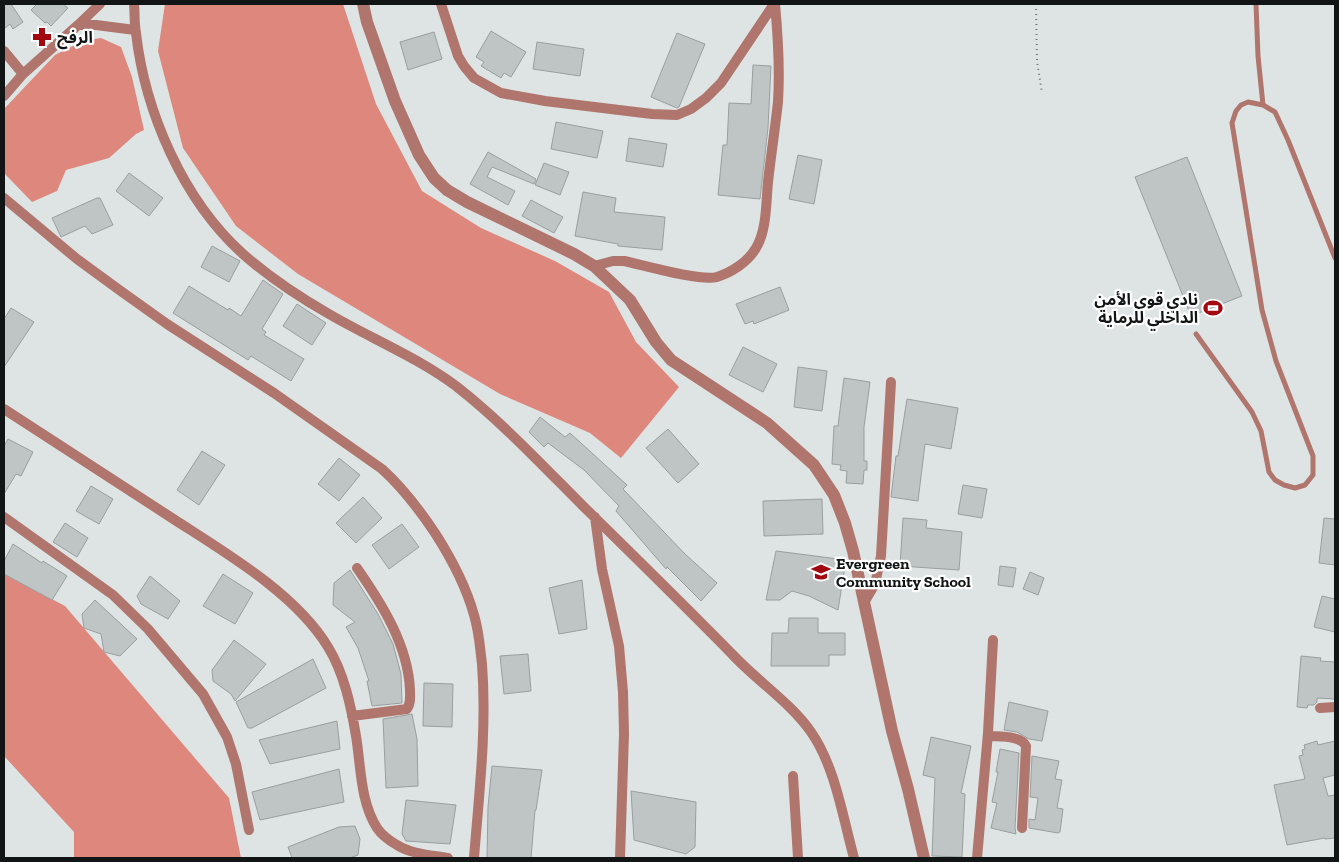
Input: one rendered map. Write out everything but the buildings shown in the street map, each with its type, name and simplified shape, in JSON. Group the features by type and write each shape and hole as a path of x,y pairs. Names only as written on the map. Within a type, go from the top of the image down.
{"street":[{"path":"4,96 23,74 100,4"},
{"path":"134,4 135,30 144,79 161,133 187,186 221,232 267,274 291,290 328,314 442,376 456,387 515,439 693,614 737,660 788,706 811,731 833,780 854,858"},
{"path":"363,4 367,22 395,101 419,155 434,178 447,190 467,202 574,254 594,266 630,300 656,342 672,360 767,423 814,465 834,495 845,523 865,601 889,721 908,789 924,858"},
{"path":"441,4 458,56 464,66 474,78 501,93 545,101 652,114 677,114 691,109 722,83 761,22 775,4"},
{"path":"594,266 613,261 624,262 715,278 745,262 756,249 765,217 778,101 778,52 775,4"},
{"path":"78,25 96,25 135,30"},
{"path":"4,51 23,74"},
{"path":"4,198 77,259 118,289 167,324 274,392 382,469 422,513 446,550 459,576 474,616 480,648 484,694 482,757 474,858"},
{"path":"865,601 874,584 881,556 891,382"},
{"path":"4,409 206,540 259,577 305,617 327,644 344,683 356,735 363,790 377,828 398,846 412,851 448,858"},
{"path":"4,517 113,595 148,629 203,694 230,746 242,792 249,830"},
{"path":"595,517 602,569 619,646 623,692 624,734 620,858"},
{"path":"352,716 407,709 410,703 407,663 396,634 373,591 357,568"},
{"path":"977,858 988,736 993,640"},
{"path":"1320,708 1335,707"},
{"path":"988,736 1019,739 1026,746 1022,828"},
{"path":"793,776 798,858"}],"lane":[{"path":"1256,4 1258,56 1263,104"},
{"path":"1196,334 1252,412 1261,431 1270,472 1275,480 1295,488 1306,484 1313,474 1312,456 1276,361 1262,310 1232,123 1236,111 1241,105 1248,102 1263,104 1275,112 1282,125 1335,258"}],"path":[{"path":"1036,4 1037,61 1042,93"}],"shaded area":[{"path":"165,4 343,4 376,104 422,191 481,228 555,261 609,292 636,342 679,387 621,458 590,433 500,394 298,274 236,226 183,148 158,51"},
{"path":"101,38 121,47 132,77 144,130 136,134 109,158 66,170 57,191 32,202 4,173 4,109 55,55 83,41"},
{"path":"4,574 65,606 229,798 241,858 74,858 74,832 4,756"}],"place":[{"name":"الرفح","path":"42,37"},
{"name":"نادي قوى الأمن الداخلي للرماية","path":"1213,308"},
{"name":"Evergreen Community School","path":"821,572"}]}
